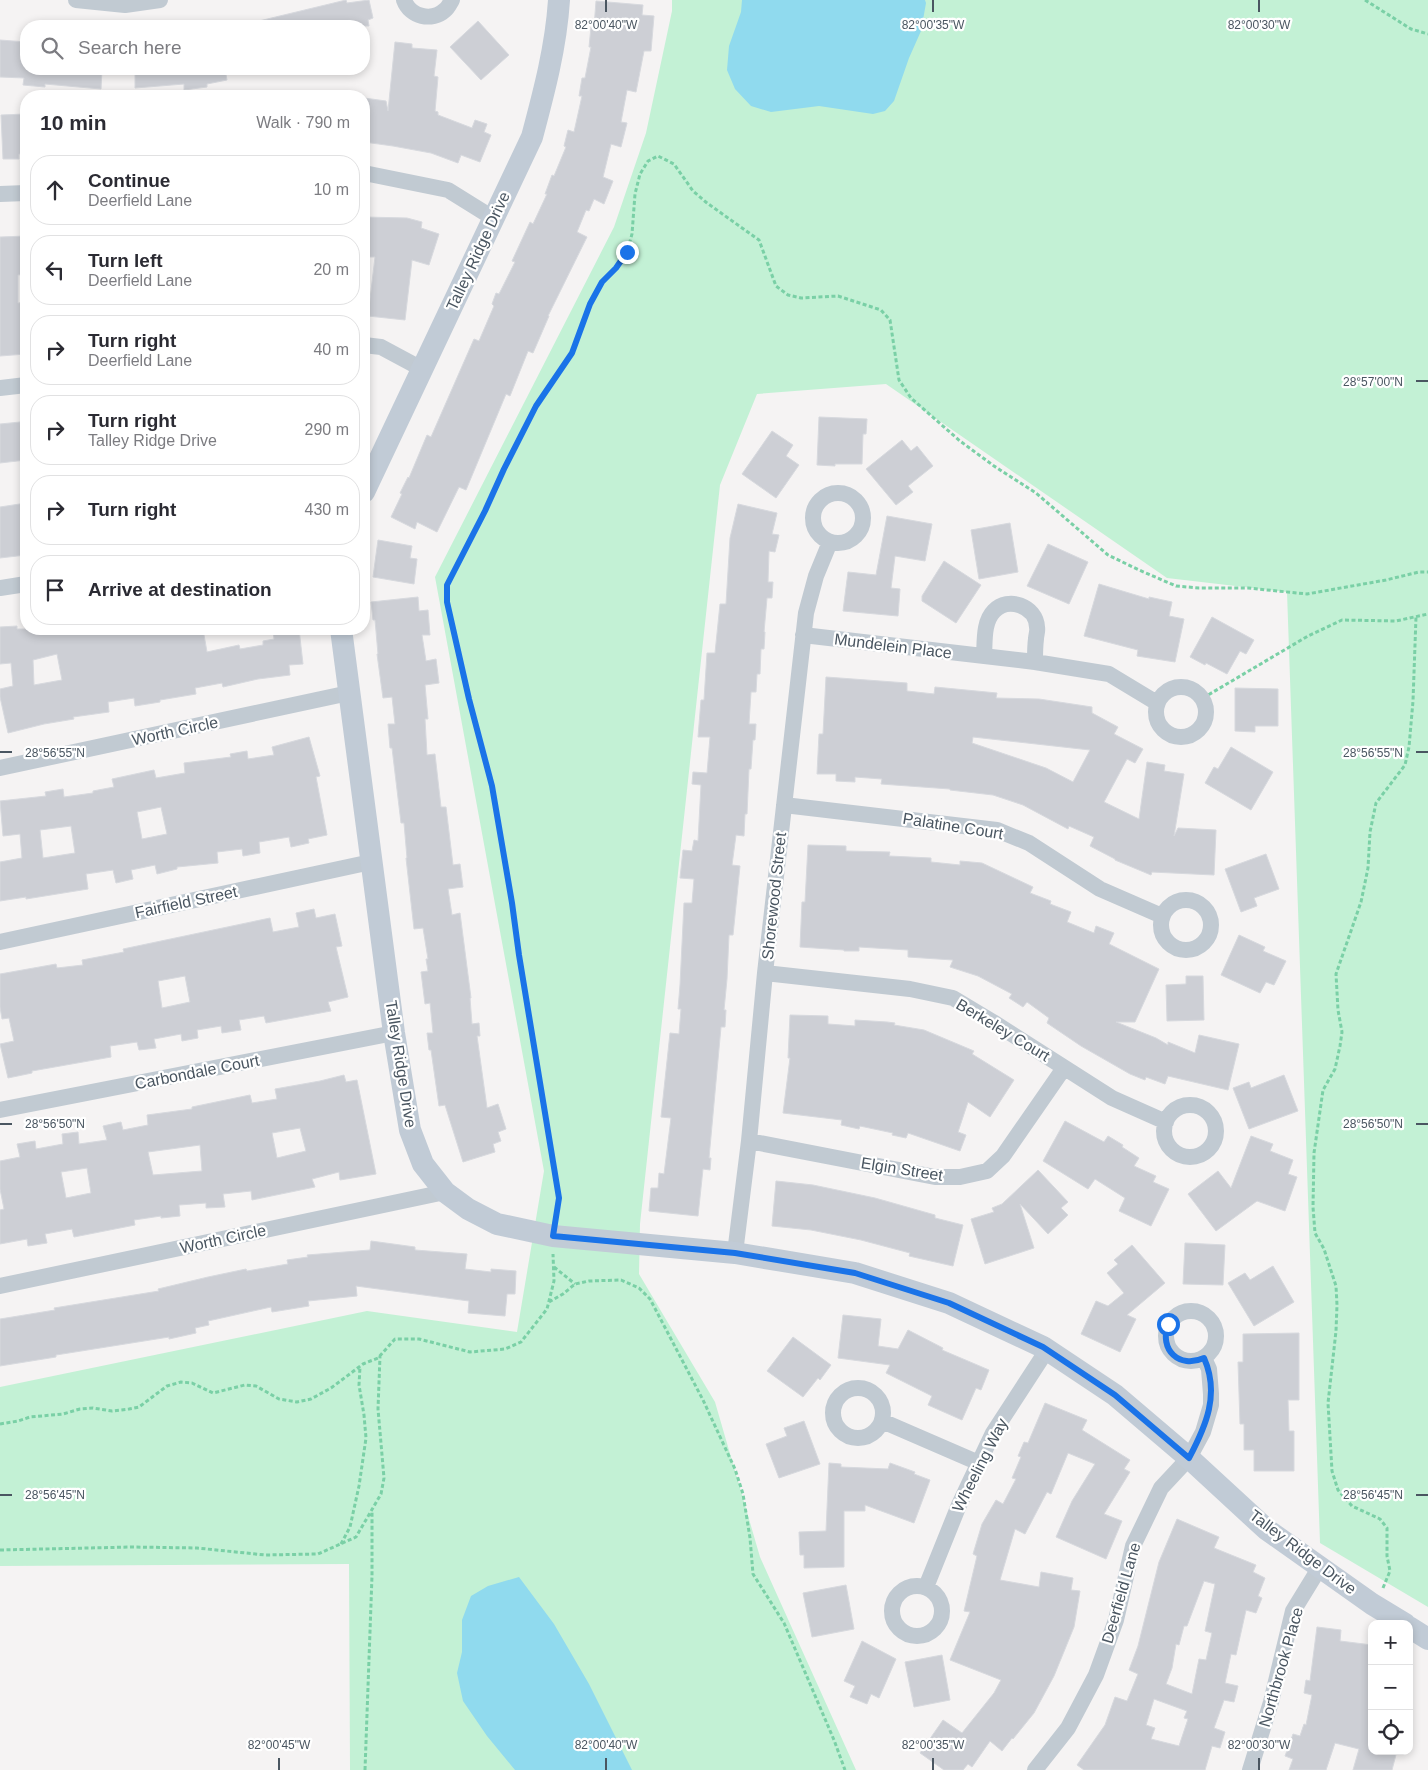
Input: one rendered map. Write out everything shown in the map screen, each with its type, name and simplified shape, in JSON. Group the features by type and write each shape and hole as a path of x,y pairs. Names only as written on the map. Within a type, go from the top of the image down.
{"street":[{"path":"76,0 125,5 160,0"},
{"path":"404,0 414,13 424,17 436,16 446,10 452,0"},
{"name":"Talley Ridge Drive","path":"370,479 532,137 546,85 560,0"},
{"path":"370,174 448,190 493,218"},
{"path":"0,194 20,193"},
{"path":"370,346 381,347 422,369"},
{"path":"0,388 20,386"},
{"name":"Shorewood Street","path":"735,1253 750,1141 765,973 803,635 811,594 830,542"},
{"path":"0,588 20,585"},
{"path":"984,656 988,620 994,611 1004,605 1015,604 1026,608 1034,616 1038,627 1035,662"},
{"name":"Talley Ridge Drive","path":"341,635 394,1033 410,1130 423,1164 446,1192 468,1209 497,1224 553,1236 735,1253 855,1273 949,1303 1047,1350 1115,1395 1189,1458 1266,1529 1398,1620"},
{"name":"Mundelein Place","path":"803,635 1035,662 1109,674 1157,703"},
{"path":"1183,686 1191,688 1203,698 1206,706 1204,723 1192,735 1175,737 1160,727 1156,720 1155,711 1157,703 1161,696 1174,687 1183,686"},
{"name":"Worth Circle","path":"0,768 349,693"},
{"name":"Palatine Court","path":"784,805 997,830 1028,842 1100,889 1162,916"},
{"name":"Fairfield Street","path":"0,942 371,862"},
{"name":"Berkeley Court","path":"765,973 910,989 953,998 994,1022 1112,1098 1166,1122"},
{"name":"Carbondale Court","path":"0,1110 394,1033"},
{"name":"Elgin Street","path":"750,1141 935,1177 960,1177 987,1171 1003,1156 1064,1068"},
{"name":"Worth Circle","path":"0,1286 446,1192"},
{"name":"Wheeling Way","path":"926,1587 959,1505 993,1433 1047,1350"},
{"name":"Deerfield Lane","path":"1035,1770 1068,1728 1096,1675 1116,1620 1133,1546 1161,1488 1189,1458 1203,1432 1211,1405 1209,1368 1204,1358"},
{"path":"882,1422 979,1463"},
{"name":"Northbrook Place","path":"1250,1770 1271,1702 1294,1611 1320,1567"},
{"path":"1413,1630 1428,1639"}],"path":[{"path":"1365,0 1411,30 1428,34"},
{"path":"0,1424 30,1417 63,1414 86,1409 112,1410 139,1407 167,1386 181,1382 192,1383 213,1393 245,1385 256,1386 279,1399 297,1402 310,1399 330,1388 360,1366 380,1355 395,1339 419,1339 470,1352 505,1349 521,1342 547,1309 554,1281 553,1236 559,1198 558,1190 492,786 447,602 447,585 536,406 572,353 590,304 602,282 616,268 627,252 632,234 635,194 640,174 648,161 658,156 674,164 693,191 759,240 776,286 788,295 801,298 838,296 881,310 890,320 899,380 911,398 960,441 1036,494 1108,555 1176,586 1248,588 1307,594 1428,572"},
{"path":"1203,698 1308,636 1342,620 1396,621 1428,614"},
{"path":"1372,1604 1383,1588 1390,1571 1387,1556 1387,1528 1380,1519 1352,1506 1338,1490 1332,1471 1328,1403 1336,1323 1336,1286 1324,1249 1315,1232 1313,1207 1314,1153 1323,1090 1335,1069 1342,1032 1338,1010 1336,974 1361,902 1368,868 1370,832 1376,803 1405,765 1409,747 1413,701 1416,617"},
{"path":"554,1267 575,1284"},
{"path":"549,1302 564,1294 575,1284 589,1281 621,1280 639,1288 650,1298 703,1400 735,1469 743,1494 750,1538 752,1574 784,1623 845,1770"},
{"path":"0,1550 132,1547 197,1548 265,1555 318,1554 356,1538 381,1494 384,1478 378,1409 380,1355"},
{"path":"341,1544 350,1527 359,1486 366,1438 359,1385 360,1366"},
{"path":"365,1770 372,1576 372,1511"}],"green space":[{"path":"672,0 1428,0 1428,1607 1320,1543 1287,592 1167,578 886,384 757,394 720,485 640,1224 639,1274 715,1402 760,1557 856,1770 350,1770 349,1564 0,1566 0,1387 367,1311 517,1332 544,1171 435,577 614,227 646,133 672,11"}],"water":[{"path":"742,0 925,0 926,3 921,31 894,101 885,111 873,114 819,106 771,112 751,106 735,89 727,70 729,46 741,12"},
{"path":"519,1577 554,1624 589,1684 632,1770 515,1770 487,1736 463,1701 457,1673 462,1652 462,1620 471,1596 488,1586"}],"building":[{"path":"346,0 347,3 369,0 373,18 368,20 263,20"},
{"path":"596,1 643,5 642,15 654,16 651,51 644,51 636,92 627,90 621,122 627,123 621,147 611,144 603,177 613,181 604,204 594,199 589,211 586,210 577,232 587,237 548,316 533,353 528,351 510,396 506,394 466,490 459,487 437,532 417,522 415,529 391,517 427,435 431,437 474,339 479,341 494,306 492,304 496,293 499,294 515,262 512,261 530,222 533,224 547,194 545,194 552,175 554,176 566,147 564,146 568,130 574,132 582,96 579,96 582,78 585,78 591,47 589,47 591,27 594,27"},
{"path":"478,21 509,55 481,80 450,47"},
{"path":"0,40 20,42 20,75 102,75 101,89 45,84 45,87 23,85 24,78 0,77"},
{"path":"395,42 412,44 412,48 437,50 434,76 438,77 435,111 438,112 438,115 472,128 475,120 487,124 484,132 491,135 480,162 461,155 458,163 431,153 370,143 370,99 386,101 388,111"},
{"path":"135,75 226,75 227,80 207,84 207,87 184,90 184,84 135,88"},
{"path":"20,114 19,159 3,159 1,115"},
{"path":"370,217 407,218 422,222 421,228 439,234 429,265 412,260 405,320 370,316 375,257 370,257"},
{"path":"20,236 18,303 20,303 20,354 0,356 0,237"},
{"path":"819,417 867,419 866,434 863,434 862,464 817,465"},
{"path":"20,422 20,461 0,463 0,424"},
{"path":"772,431 793,445 786,456 799,465 776,498 742,474"},
{"path":"902,440 911,451 917,446 933,466 908,486 913,492 896,505 866,469"},
{"path":"20,504 20,556 0,558 0,507"},
{"path":"738,504 777,513 772,534 779,535 775,552 769,551 768,582 773,582 772,598 767,598 764,649 761,649 760,674 757,674 756,692 751,692 749,724 756,724 755,740 753,740 751,769 749,769 744,836 736,835 732,865 740,866 733,935 729,935 724,1010 726,1010 725,1027 721,1027 709,1158 711,1158 710,1170 703,1169 698,1216 649,1211 651,1188 658,1188 659,1173 664,1174 671,1118 661,1117 670,1033 679,1034 681,1009 678,1009 684,903 692,903 694,879 680,878 683,850 692,851 694,840 698,841 701,785 692,784 693,772 707,773 710,737 698,737 701,700 704,700 707,653 715,653 720,604 726,604 730,538"},
{"path":"887,516 932,524 925,561 895,556 891,588 900,589 898,616 843,611 848,572 876,575"},
{"path":"1010,523 1018,572 979,579 971,530"},
{"path":"378,540 412,546 410,558 417,559 414,584 373,577"},
{"path":"1048,544 1088,562 1069,604 1027,586"},
{"path":"944,561 981,585 956,623 922,601 922,596"},
{"path":"1099,584 1149,599 1149,597 1172,602 1169,616 1184,619 1175,662 1137,656 1138,650 1084,636"},
{"path":"418,597 419,611 428,610 430,635 422,635 426,661 436,659 439,683 425,685 428,719 425,719 427,755 435,754 441,807 446,807 453,865 460,864 463,887 448,889 452,915 460,913 471,998 472,1024 479,1023 480,1036 477,1036 487,1108 498,1104 506,1129 498,1132 501,1141 493,1144 495,1152 463,1162 445,1105 439,1106 431,1050 429,1050 427,1033 433,1033 430,1003 425,1004 421,972 428,971 426,959 428,959 423,928 414,929 404,823 401,823 392,748 390,748 388,724 395,724 392,697 383,698 375,620 373,620 371,602"},
{"path":"1212,617 1254,640 1246,654 1240,651 1227,674 1190,657"},
{"path":"17,626 17,629 20,629 20,635 204,635 207,652 239,645 240,649 263,645 263,641 274,639 274,635 300,635 303,664 289,665 290,675 258,679 223,687 222,683 195,688 196,694 135,706 134,698 108,702 109,712 73,717 74,719 8,733 0,689 13,686 11,663 0,664 0,627","holes":["57,654 62,680 34,685 33,660"]},
{"path":"826,677 907,683 907,691 934,694 935,687 997,693 996,698 1039,699 1092,707 1092,713 1118,727 1114,734 1143,749 1135,763 1127,759 1104,802 1139,819 1147,762 1165,765 1164,771 1184,774 1174,836 1178,828 1216,830 1214,875 1152,872 1151,875 1115,860 1090,846 1094,837 1069,826 1068,829 1023,805 993,795 950,789 881,784 882,779 855,777 855,782 836,781 836,774 817,774 819,734 823,734","holes":["973,737 1090,750 1073,782 1046,768 972,743"]},
{"path":"1235,688 1278,689 1278,726 1255,726 1255,732 1235,731"},
{"path":"309,737 320,776 316,777 327,835 308,839 309,843 291,847 289,837 259,842 260,853 243,856 242,849 217,852 218,863 177,867 177,869 157,874 155,865 131,870 133,879 116,883 113,870 86,874 88,889 26,899 26,897 0,901 0,862 22,858 20,834 3,836 0,801 46,796 45,792 63,789 64,797 93,793 93,791 114,787 112,779 154,770 156,778 185,773 184,763 231,757 230,754 247,751 248,759 274,755 272,747","holes":["161,807 167,834 142,839 137,812","71,826 75,853 43,858 40,830"]},
{"path":"1231,747 1273,772 1251,810 1205,783 1214,767 1218,769"},
{"path":"808,845 846,846 846,851 890,852 889,856 931,858 931,862 960,865 960,861 982,863 1033,887 1030,893 1051,901 1050,904 1071,912 1067,922 1094,933 1096,926 1114,933 1109,944 1159,969 1135,1022 1116,1022 1156,1038 1168,1045 1168,1042 1195,1053 1199,1035 1239,1044 1228,1090 1168,1076 1165,1084 1146,1077 1145,1080 1130,1074 1081,1046 1047,1023 1049,1018 1027,1002 1023,1007 1009,998 1012,994 978,976 950,967 953,960 908,957 908,950 859,947 859,951 844,951 800,947 802,902 805,902"},
{"path":"1266,854 1279,889 1254,898 1257,906 1241,912 1225,869"},
{"path":"314,909 316,918 335,914 342,946 336,947 348,997 328,1002 331,1011 266,1023 264,1016 239,1020 241,1030 222,1033 221,1026 197,1030 198,1038 182,1041 181,1034 154,1039 156,1048 139,1050 137,1042 110,1046 111,1057 32,1071 32,1073 8,1078 0,1044 14,1041 9,1018 2,1019 0,974 56,964 57,968 83,965 82,960 124,952 123,949 270,918 273,932 299,927 296,913","holes":["185,976 190,1002 162,1008 158,981"]},
{"path":"1239,935 1265,947 1263,951 1286,961 1274,985 1266,982 1260,993 1221,975"},
{"path":"1186,976 1203,976 1204,1020 1167,1021 1166,985 1186,984"},
{"path":"790,1015 828,1016 828,1024 855,1026 855,1020 887,1022 924,1030 974,1051 972,1054 1014,1080 990,1117 968,1102 958,1132 966,1135 960,1151 908,1133 906,1138 892,1135 893,1133 860,1126 859,1129 841,1125 842,1120 783,1113 790,1058 788,1058"},
{"path":"344,1075 346,1082 357,1080 376,1174 340,1180 339,1172 312,1179 315,1187 252,1200 251,1191 223,1194 225,1207 206,1208 206,1203 179,1205 180,1216 161,1218 161,1216 134,1220 135,1225 74,1237 72,1229 45,1234 47,1243 28,1246 27,1239 0,1244 0,1210 4,1209 0,1189 0,1161 20,1157 17,1144 35,1141 36,1149 63,1144 62,1134 78,1132 79,1144 107,1140 103,1126 121,1122 123,1130 148,1125 147,1115 192,1109 192,1107 250,1095 252,1103 277,1099 275,1089","holes":["300,1128 306,1151 277,1158 272,1133","200,1145 202,1171 153,1175 148,1152","87,1168 91,1193 66,1198 61,1172"]},
{"path":"1284,1075 1298,1111 1249,1129 1233,1088 1249,1082 1251,1088"},
{"path":"1065,1121 1104,1142 1108,1136 1123,1145 1122,1147 1139,1158 1134,1166 1156,1176 1153,1182 1169,1189 1151,1226 1119,1211 1125,1198 1095,1179 1088,1189 1043,1161"},
{"path":"1251,1136 1273,1144 1270,1151 1293,1160 1288,1174 1297,1177 1285,1211 1257,1201 1216,1231 1188,1194 1218,1171 1231,1188"},
{"path":"1038,1170 1068,1202 1061,1208 1068,1215 1048,1234 1020,1204 1034,1248 985,1264 971,1219 994,1212 992,1208 1002,1204"},
{"path":"776,1181 813,1185 875,1198 935,1215 935,1218 963,1225 953,1266 909,1256 910,1253 861,1240 811,1230 772,1226"},
{"path":"371,1241 415,1247 415,1250 467,1254 465,1269 491,1272 491,1269 516,1271 515,1294 507,1294 505,1316 468,1313 469,1301 356,1286 357,1296 308,1301 309,1306 272,1312 271,1307 208,1321 209,1325 195,1328 196,1333 169,1339 169,1337 56,1355 56,1357 0,1366 0,1319 159,1291 158,1289 246,1269 247,1271 288,1264 287,1260 308,1257 307,1255 370,1250"},
{"path":"1185,1243 1225,1245 1223,1285 1183,1284"},
{"path":"1132,1245 1165,1283 1127,1315 1136,1319 1120,1352 1081,1334 1096,1301 1108,1306 1124,1293 1107,1273 1118,1264 1114,1260"},
{"path":"1273,1266 1294,1302 1254,1326 1228,1283 1245,1273 1250,1280"},
{"path":"843,1315 881,1319 878,1346 898,1349 908,1330 943,1348 942,1350 989,1370 981,1390 976,1388 962,1420 928,1405 932,1396 886,1373 890,1365 838,1358"},
{"path":"1299,1333 1299,1400 1288,1400 1289,1431 1294,1431 1294,1471 1254,1471 1254,1450 1244,1450 1244,1424 1240,1424 1238,1362 1243,1362 1243,1334"},
{"path":"793,1337 831,1365 820,1380 818,1378 803,1397 767,1371"},
{"path":"1045,1403 1087,1420 1082,1430 1130,1460 1124,1469 1130,1472 1104,1514 1122,1521 1106,1559 1056,1537 1072,1501 1095,1464 1068,1453 1051,1494 1047,1492 1025,1534 1015,1529 1000,1580 1039,1587 1041,1572 1073,1578 1071,1590 1080,1591 1074,1627 1054,1676 1034,1713 1013,1739 1002,1751 990,1741 972,1767 968,1764 963,1770 944,1770 920,1753 943,1720 962,1733 994,1693 1001,1680 950,1660 970,1612 964,1611 977,1556 973,1554 982,1524 996,1500 1003,1504 1016,1479 1012,1478 1021,1457 1018,1456 1024,1442 1028,1443"},
{"path":"804,1421 820,1464 779,1478 766,1444 787,1436 784,1428"},
{"path":"829,1463 841,1464 841,1467 888,1469 890,1463 930,1480 914,1523 865,1505 865,1511 844,1511 844,1567 804,1568 804,1555 800,1555 799,1532 826,1531"},
{"path":"1177,1519 1219,1537 1214,1548 1256,1565 1253,1572 1265,1578 1258,1596 1262,1598 1256,1613 1246,1610 1236,1655 1231,1654 1225,1683 1238,1686 1234,1702 1224,1700 1214,1728 1225,1732 1220,1748 1212,1746 1205,1770 1084,1770 1077,1765 1105,1725 1115,1697 1127,1701 1138,1674 1129,1670 1138,1646 1159,1562","holes":["1204,1581 1215,1584 1205,1631 1212,1633 1206,1660 1199,1659 1192,1694 1166,1684 1172,1668 1176,1644 1179,1645 1184,1626 1187,1626","1154,1699 1187,1711 1184,1718 1188,1719 1179,1746 1151,1739 1155,1728 1146,1725"]},
{"path":"846,1585 854,1629 812,1637 803,1593"},
{"path":"1317,1627 1341,1630 1340,1641 1368,1644 1368,1755 1396,1755 1392,1770 1353,1770 1359,1749 1335,1743 1326,1770 1289,1770 1293,1759 1285,1756 1293,1734 1300,1736 1304,1724 1306,1725 1312,1695 1304,1693 1306,1680 1310,1681"},
{"path":"862,1641 896,1659 879,1698 871,1694 867,1704 850,1697 855,1686 844,1681"},
{"path":"942,1655 950,1700 914,1707 905,1662"}],"route":[{"path":"627,252 616,268 602,282 590,304 572,353 536,406 447,585 447,602 469,699 492,786 512,903 559,1198 553,1236 735,1253 855,1273 949,1303 1043,1347 1115,1395 1189,1458 1203,1432 1211,1405 1209,1368 1204,1358 1188,1362 1180,1360 1173,1355 1168,1348 1166,1340 1165,1332 1168,1324"}]}
